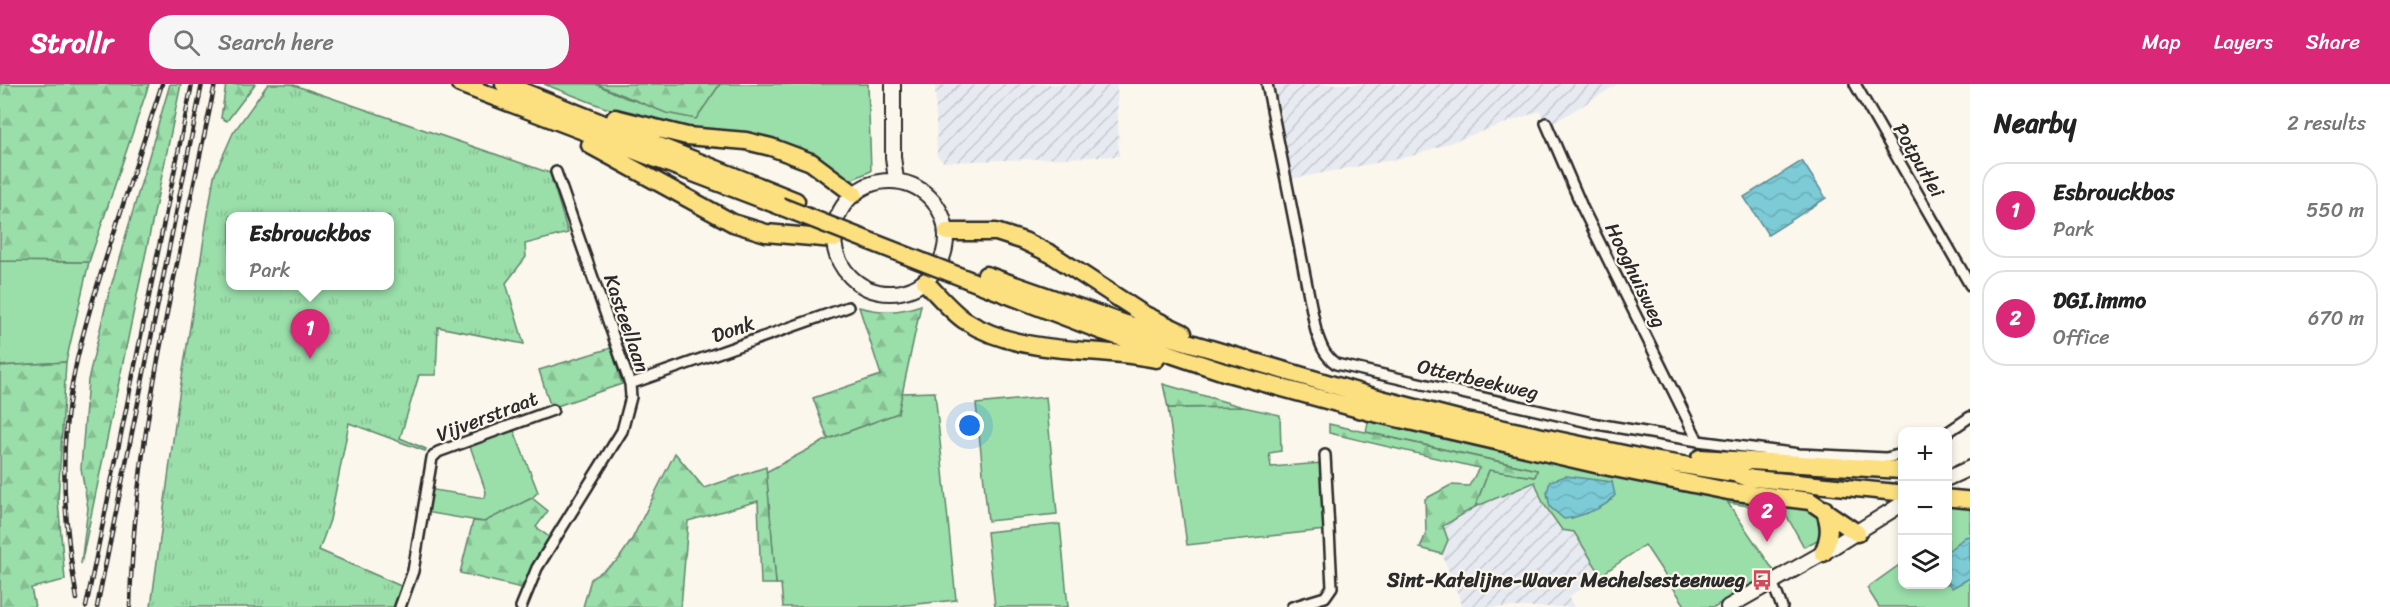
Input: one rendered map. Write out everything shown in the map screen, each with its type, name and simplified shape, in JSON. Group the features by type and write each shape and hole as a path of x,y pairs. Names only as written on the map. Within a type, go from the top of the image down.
{"highway":[{"path":"460,84 780,206 971,275 1217,352 1466,421 1657,461 1734,473 1749,478"},
{"path":"504,84 796,201 1101,331 1198,364 1370,412 1668,480 1810,501 1857,533"},
{"path":"570,110 600,114 687,136 746,141 771,147 811,162 854,194"},
{"path":"550,119 564,132 733,223 766,233 834,239"},
{"path":"947,232 996,232 1024,241 1051,254 1143,314 1217,352"},
{"path":"924,282 962,319 989,334 1024,344 1198,364"},
{"path":"1622,452 1898,470"},
{"path":"1582,459 1733,478 1749,478"},
{"path":"1823,553 1830,528 1824,509"}],"main road":[{"path":"884,84 889,99 893,157 890,180"},
{"path":"889,99 892,84"},
{"path":"890,180 916,187 933,200 942,214 947,232 946,245 937,268 924,282 898,292 881,292 859,284 845,270 834,239 837,217 847,201 862,188 890,180"},
{"path":"1952,476 1970,468"},
{"path":"1749,478 1898,496"},
{"path":"1728,607 1857,533 1898,498"},
{"path":"1952,498 1970,500"}],"street":[{"name":"Otterbeekweg","path":"1267,84 1316,331 1322,350 1327,358 1336,364 1598,424 1698,441 1799,453 1886,458 1898,455"},
{"name":"Potputlei","path":"1856,84 1970,285"},
{"name":"Hooghuisweg","path":"1546,123 1588,219 1698,441"},
{"name":"Kasteellaan","path":"521,607 537,568 622,431 630,397 630,384 556,172"},
{"name":"Donk","path":"630,384 848,307"},
{"name":"Vijverstraat","path":"400,607 413,571 430,460 433,456 553,410"},
{"path":"1952,429 1970,417"},
{"path":"1292,607 1326,597 1332,587 1325,455"},
{"path":"1772,582 1782,607"}],"shaded area":[{"path":"935,84 1117,84 1119,156 944,162 937,156"},
{"path":"1261,84 1618,84 1547,127 1540,111 1412,156 1286,180"},
{"path":"1535,482 1543,503 1561,530 1574,532 1601,575 1568,597 1574,607 1463,607 1442,554 1448,540 1442,526 1475,507"}],"green space":[{"path":"0,84 149,84 89,262 0,261"},
{"path":"170,84 181,84 81,564 88,508 81,468 88,380 107,300"},
{"path":"226,84 255,84 227,121 221,118"},
{"path":"268,84 291,84 550,173 568,233 525,244 526,257 506,283 524,344 438,327 436,375 419,375 400,438 426,449 425,451 349,423 330,520 319,550 403,587 396,607 151,607 178,402 214,176 233,133"},
{"path":"544,84 596,84 626,98 696,118 720,84 868,84 871,171 853,179 845,178 814,156 787,144 755,136 666,124 603,107"},
{"path":"596,84 720,84 696,119 666,113"},
{"path":"0,261 89,262 66,362 0,366"},
{"path":"921,305 898,413 828,439 813,398 881,375 859,307 890,311 905,310"},
{"path":"611,348 622,384 551,408 539,370"},
{"path":"66,362 58,501 65,580 31,588 35,607 0,607 0,366"},
{"path":"1163,384 1243,407 1168,408"},
{"path":"935,392 956,600 888,607 783,607 781,584 776,584 766,472 828,439 898,413 901,393"},
{"path":"1046,397 1057,514 988,521 976,404"},
{"path":"1243,407 1280,415 1281,451 1269,453 1271,467 1322,463 1325,530 1187,545 1168,408"},
{"path":"1369,418 1819,511 1823,537 1804,547 1784,511 1728,503 1774,571 1714,607 1686,607 1645,545 1601,575 1574,532 1562,530 1543,503 1535,482 1475,507 1489,470 1535,477 1537,470 1366,432","holes":["1597,481 1612,482 1612,500 1572,518"]},
{"path":"1329,424 1537,470 1535,477 1489,470 1475,507 1443,526 1448,540 1442,554 1420,548 1426,533 1425,499 1451,485 1469,486 1479,468 1329,433"},
{"path":"513,428 538,492 532,498 484,522 425,512 428,489 485,498 486,492 469,443"},
{"path":"675,453 704,488 766,467 776,584 761,584 758,501 688,521 681,607 583,607 591,579 618,560 631,541"},
{"path":"532,498 548,511 536,527 549,537 521,588 460,573 473,521 484,522"},
{"path":"1952,505 1970,507 1970,607 1879,607 1867,588 1898,566 1898,589 1952,589"},
{"path":"1060,524 1068,607 995,607 987,532"}],"water":[{"path":"1802,161 1826,198 1768,235 1744,197"},
{"path":"1566,476 1612,482 1615,495 1599,508 1564,519 1550,507 1547,493 1550,481"},
{"path":"1970,536 1970,578 1952,588 1952,548 1965,537"}],"railway":[{"path":"77,599 70,556 65,491 65,448 69,404 89,312 162,84"},
{"path":"86,607 192,84"},
{"path":"97,607 202,84"},
{"path":"130,607 133,541 149,409 215,84"}],"place":[{"name":"Esbrouckbos","path":"310,359"},
{"name":"DGI.immo","path":"1767,542"},
{"name":"Sint-Katelijne-Waver Mechelsesteenweg","path":"1762,580"}]}
